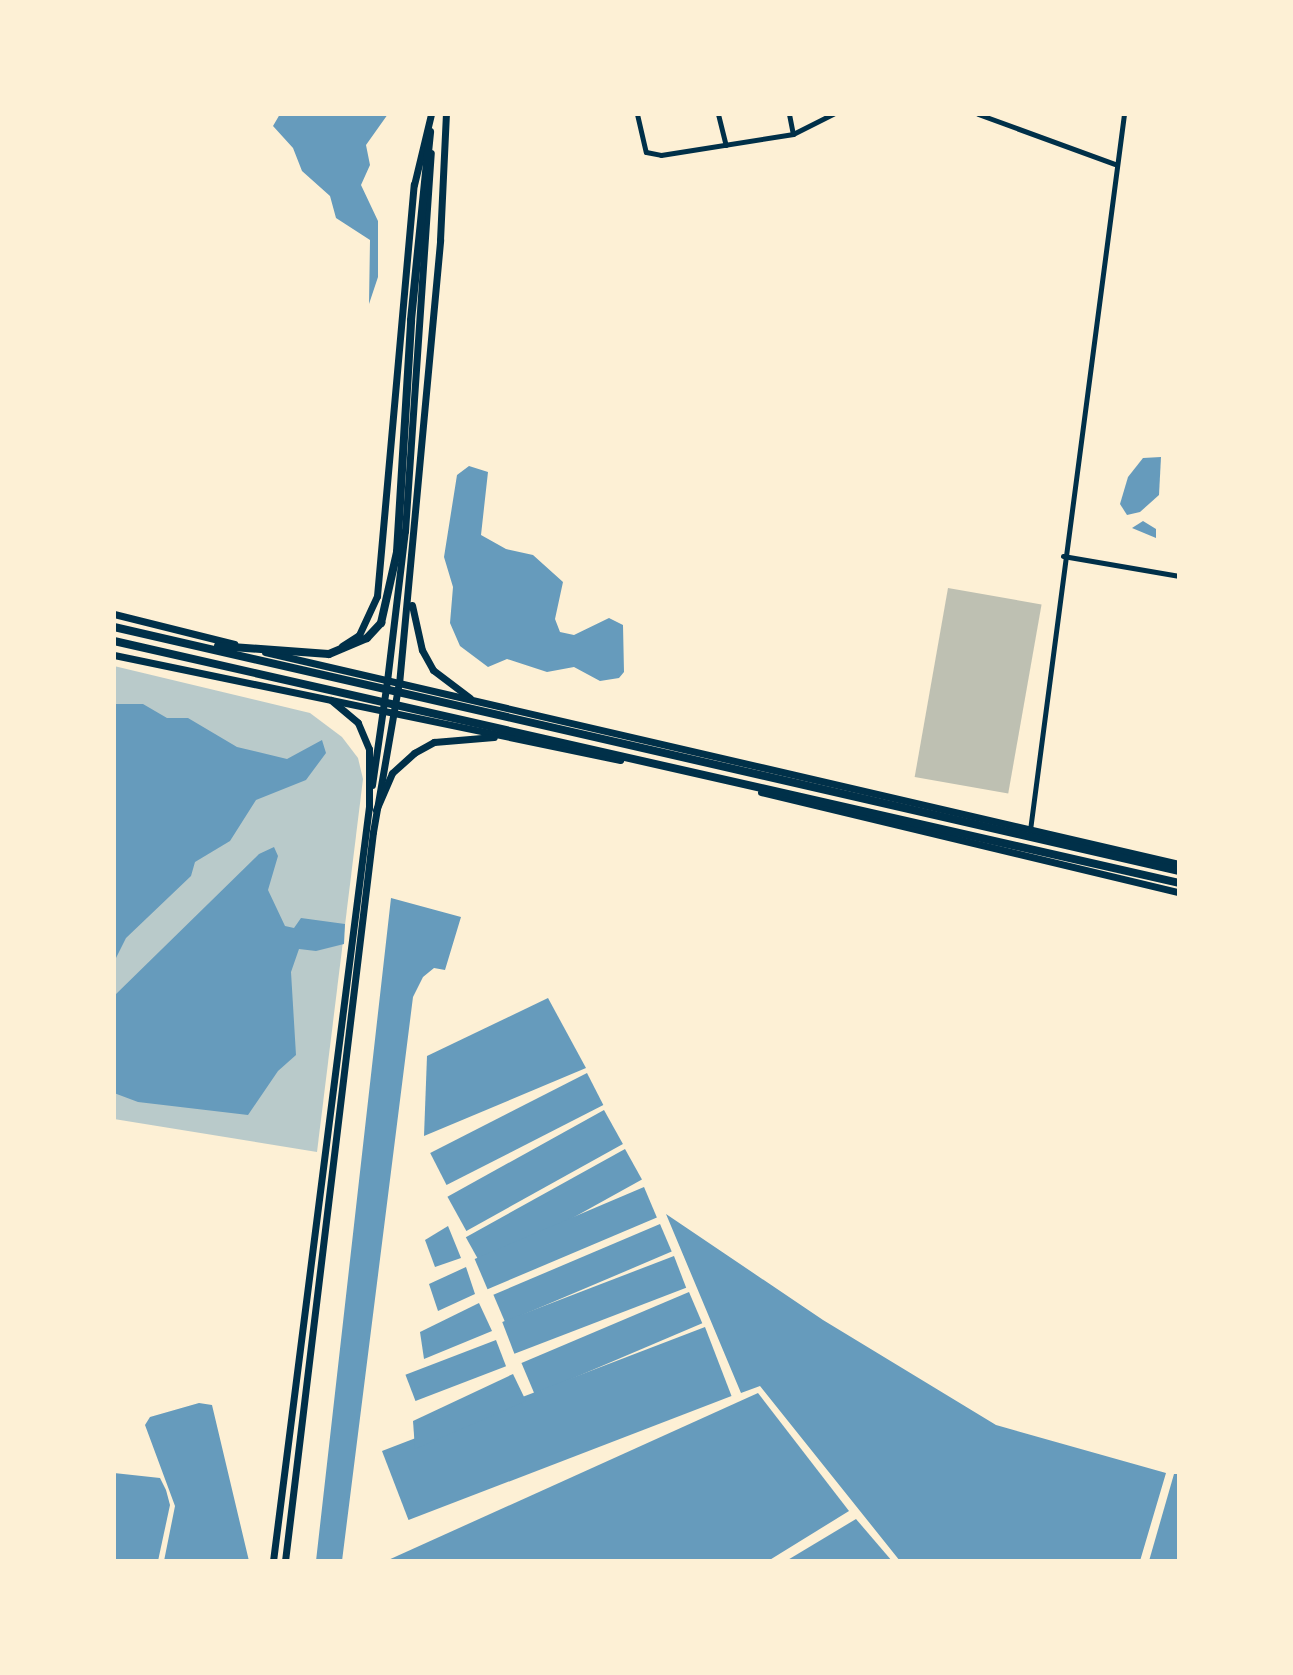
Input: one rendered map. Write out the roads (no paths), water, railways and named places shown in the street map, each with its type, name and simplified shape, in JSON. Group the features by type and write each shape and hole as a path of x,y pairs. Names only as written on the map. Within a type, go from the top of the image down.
{"highway":[{"path":"162,638 251,651 329,654 367,638 381,623 395,566 411,320 430,132"},
{"path":"114,627 1179,871"},
{"path":"114,641 1179,883"}],"main road":[{"path":"285,1561 372,809 379,711 387,681 405,531 428,253 431,114"},
{"path":"273,1561 372,809 395,714 399,684 410,591 446,114"},
{"path":"269,653 323,653 359,635 377,596 414,185 430,132"},
{"path":"410,591 422,650 433,670 467,697 499,707"},
{"path":"114,614 399,684 1179,864"},
{"path":"114,655 523,738 1179,892"},
{"path":"322,695 342,707 364,736 369,749 372,809"},
{"path":"372,809 392,773 434,742 523,738"}],"street":[{"path":"637,114 646,152 726,145 793,134 833,114"},
{"path":"718,114 726,145"},
{"path":"789,114 793,134"},
{"path":"978,114 1115,164"},
{"path":"1030,830 1063,556 1124,114"},
{"path":"1063,556 1179,576"}],"water":[{"path":"280,114 388,114 366,145 370,165 361,185 378,221 378,277 369,304 370,240 336,218 330,196 302,171 293,148 273,126"},
{"path":"1161,457 1159,495 1140,512 1127,515 1120,504 1128,477 1143,458"},
{"path":"469,466 488,472 481,535 506,549 533,555 563,582 555,619 560,632 574,635 609,618 623,625 624,672 619,678 600,681 574,667 547,672 507,659 488,667 460,646 450,623 453,587 444,557 457,475"},
{"path":"1143,521 1156,529 1156,538 1132,528"},
{"path":"114,704 143,704 167,718 188,718 237,747 287,759 322,740 326,753 306,780 256,800 230,841 195,862 191,876 126,938 114,962"},
{"path":"274,847 278,856 268,890 285,926 294,928 301,918 345,924 344,944 316,951 299,949 291,972 296,1055 278,1071 248,1115 138,1102 114,1093 114,996 259,854"},
{"path":"391,898 461,917 445,970 434,968 423,977 413,997 342,1561 316,1561"},
{"path":"548,998 586,1068 424,1136 427,1056"},
{"path":"587,1073 603,1105 447,1185 430,1153"},
{"path":"604,1110 623,1144 466,1231 447,1197"},
{"path":"625,1149 642,1180 483,1268 466,1237"},
{"path":"644,1187 657,1217 488,1289 475,1259"},
{"path":"666,1214 823,1320 996,1425 1166,1473 1140,1561 900,1561 760,1386 741,1393"},
{"path":"660,1224 672,1252 505,1322 493,1295"},
{"path":"448,1226 461,1258 435,1267 425,1240"},
{"path":"674,1256 686,1288 514,1354 502,1322"},
{"path":"466,1267 475,1294 438,1311 429,1284"},
{"path":"689,1292 702,1323 535,1394 521,1363"},
{"path":"479,1303 492,1331 424,1359 420,1332"},
{"path":"705,1327 732,1396 409,1520 382,1451"},
{"path":"496,1340 506,1366 415,1401 405,1375"},
{"path":"513,1374 526,1401 415,1449 413,1421"},
{"path":"758,1393 849,1511 768,1561 386,1561"},
{"path":"199,1403 212,1405 249,1561 164,1561 175,1506 145,1425 150,1417"},
{"path":"114,1473 160,1478 166,1490 170,1505 158,1561 114,1561"},
{"path":"1174,1474 1179,1474 1179,1561 1149,1561"},
{"path":"856,1519 892,1561 786,1561"}]}
